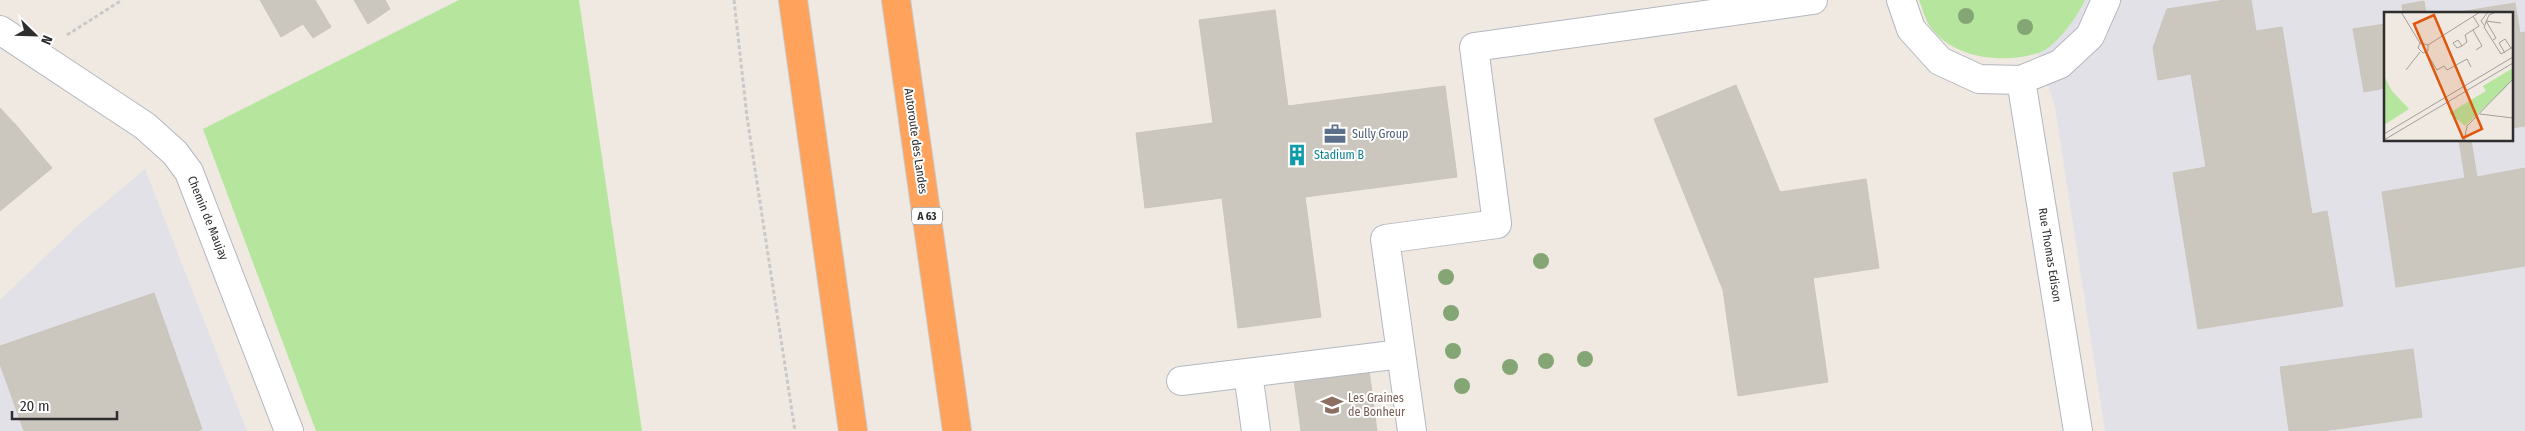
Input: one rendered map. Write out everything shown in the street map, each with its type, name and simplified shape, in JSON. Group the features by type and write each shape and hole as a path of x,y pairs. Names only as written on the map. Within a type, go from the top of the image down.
{"highway":[{"path":"793,0 853,431"},
{"name":"Autoroute des Landes","path":"896,0 957,431"}],"street":[{"path":"1412,431 1385,239 1497,224 1474,47 1813,0"},
{"path":"1901,0 1911,29 1940,61 1979,79 2021,80 2060,64 2090,36 2106,0"},
{"name":"Chemin de Maujay","path":"0,30 145,126 175,154 189,172 289,431"},
{"name":"Rue Thomas Edison","path":"2021,80 2078,431"},
{"path":"1181,381 1401,354"},
{"path":"1248,372 1256,431"}],"path":[{"path":"37,54 122,0"},
{"path":"734,0 748,117 795,431"}],"shaded area":[{"path":"2021,0 2525,0 2525,431 2105,431 2055,107"},
{"path":"145,169 247,431 0,431 0,300 76,227"}],"green space":[{"path":"459,0 579,0 642,431 316,431 203,129"},
{"path":"1919,0 2085,0 2078,14 2047,49 2027,56 1996,58 1965,52 1939,36 1929,25"}],"building":[{"path":"260,0 315,0 331,27 313,38 303,24 281,37"},
{"path":"354,0 385,0 390,9 368,24"},
{"path":"2225,0 2251,0 2256,31 2282,27 2312,214 2327,211 2343,306 2198,329 2173,173 2206,167 2191,74 2158,80 2153,48 2167,9"},
{"path":"2424,1 2426,12 2403,12 2402,5"},
{"path":"2515,3 2520,33 2525,32 2525,126 2512,128 2512,12 2459,12"},
{"name":"Stadium B","path":"1275,10 1288,106 1445,86 1457,177 1305,197 1321,317 1238,328 1222,198 1145,208 1136,133 1213,123 1199,20"},
{"path":"2384,24 2384,88 2364,92 2353,29"},
{"path":"1736,85 1780,192 1866,179 1879,268 1813,278 1828,382 1738,396 1723,290 1654,119"},
{"path":"0,108 16,125 9,131 30,154 36,149 52,168 0,211"},
{"path":"16,125 36,149 30,154 9,131"},
{"path":"2459,141 2471,141 2477,177 2525,168 2525,266 2396,287 2382,192 2465,178"},
{"path":"154,293 202,429 197,431 24,431 0,364 0,346"},
{"path":"2413,349 2422,417 2323,431 2289,431 2280,367"},
{"path":"1369,370 1377,431 1301,431 1294,380"}],"place":[{"name":"Sully Group","path":"1335,134"},
{"name":"Stadium B","path":"1297,155"},
{"name":"Les Graines de Bonheur","path":"1332,405"}]}
